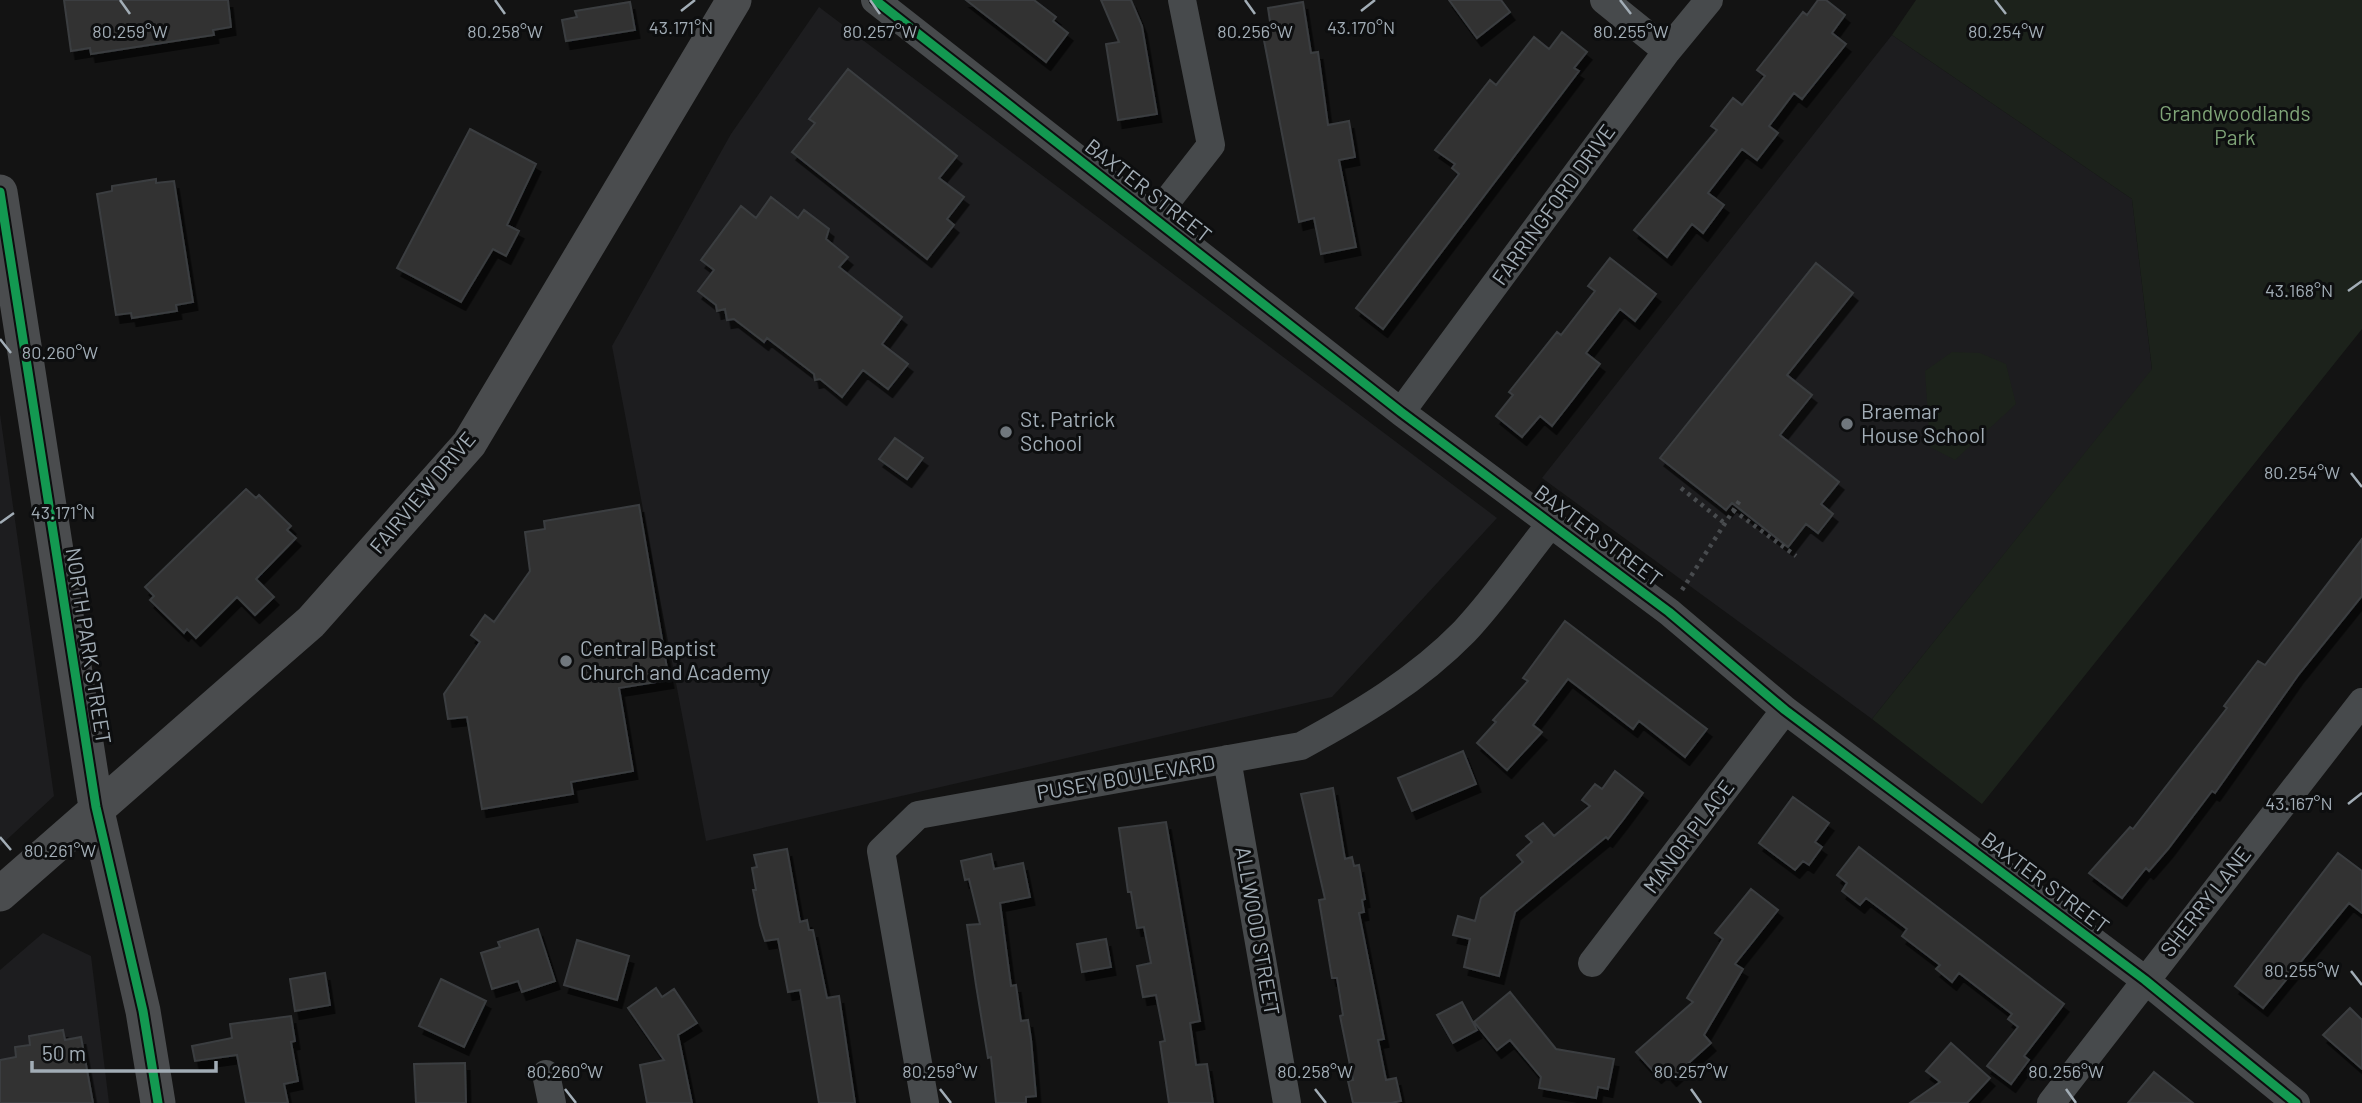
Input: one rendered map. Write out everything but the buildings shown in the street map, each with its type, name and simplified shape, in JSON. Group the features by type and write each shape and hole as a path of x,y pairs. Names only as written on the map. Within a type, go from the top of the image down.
{"main road":[{"name":"FAIRVIEW DRIVE","path":"0,894 96,807 311,622 469,444 734,0"},
{"name":"NORTH PARK STREET","path":"0,192 96,807 143,1011 158,1103"}],"street":[{"name":"BAXTER STREET","path":"875,0 1401,412 1670,612 1785,710 2146,980 2296,1103"},
{"path":"1154,218 1211,145 1182,0"},
{"path":"1604,0 1667,51"},
{"name":"FARRINGFORD DRIVE","path":"1401,412 1667,51 1709,0"},
{"name":"PUSEY BOULEVARD","path":"925,1103 881,851 918,815 1301,746 1358,715 1411,679 1464,631 1552,523"},
{"name":"SHERRY LANE","path":"2051,1103 2362,702"},
{"name":"MANOR PLACE","path":"1592,963 1785,710"},
{"name":"ALLWOOD STREET","path":"1227,759 1287,1103"},
{"path":"545,1074 552,1103"}],"path":[{"path":"1681,488 1723,522"},
{"path":"1670,612 1723,522 1740,500"},
{"path":"1732,510 1796,556"}],"shaded area":[{"name":"St. Patrick School","path":"819,7 1497,518 1332,697 706,841 612,346 731,134"},
{"name":"Braemar House School","path":"1892,35 2132,199 2152,370 1872,719 1542,478"},
{"path":"0,414 54,796 0,846"},
{"path":"43,933 91,956 109,1103 0,1103 0,970"}],"green space":[{"name":"Grandwoodlands Park","path":"1916,0 2362,0 2362,329 1982,804 1872,719 2152,369 2132,199 1892,35"},
{"path":"1952,352 1980,353 2006,364 2016,404 1955,460 1930,447 1925,371"}],"cycle path":[{"path":"875,0 1401,412 1669,612 1785,710 2145,980 2296,1103"},
{"path":"0,192 96,807 143,1011 158,1103"}],"place":[{"name":"Braemar House School","path":"1847,424"},
{"name":"St. Patrick School","path":"1006,432"},
{"name":"Central Baptist Church and Academy","path":"566,661"}]}
